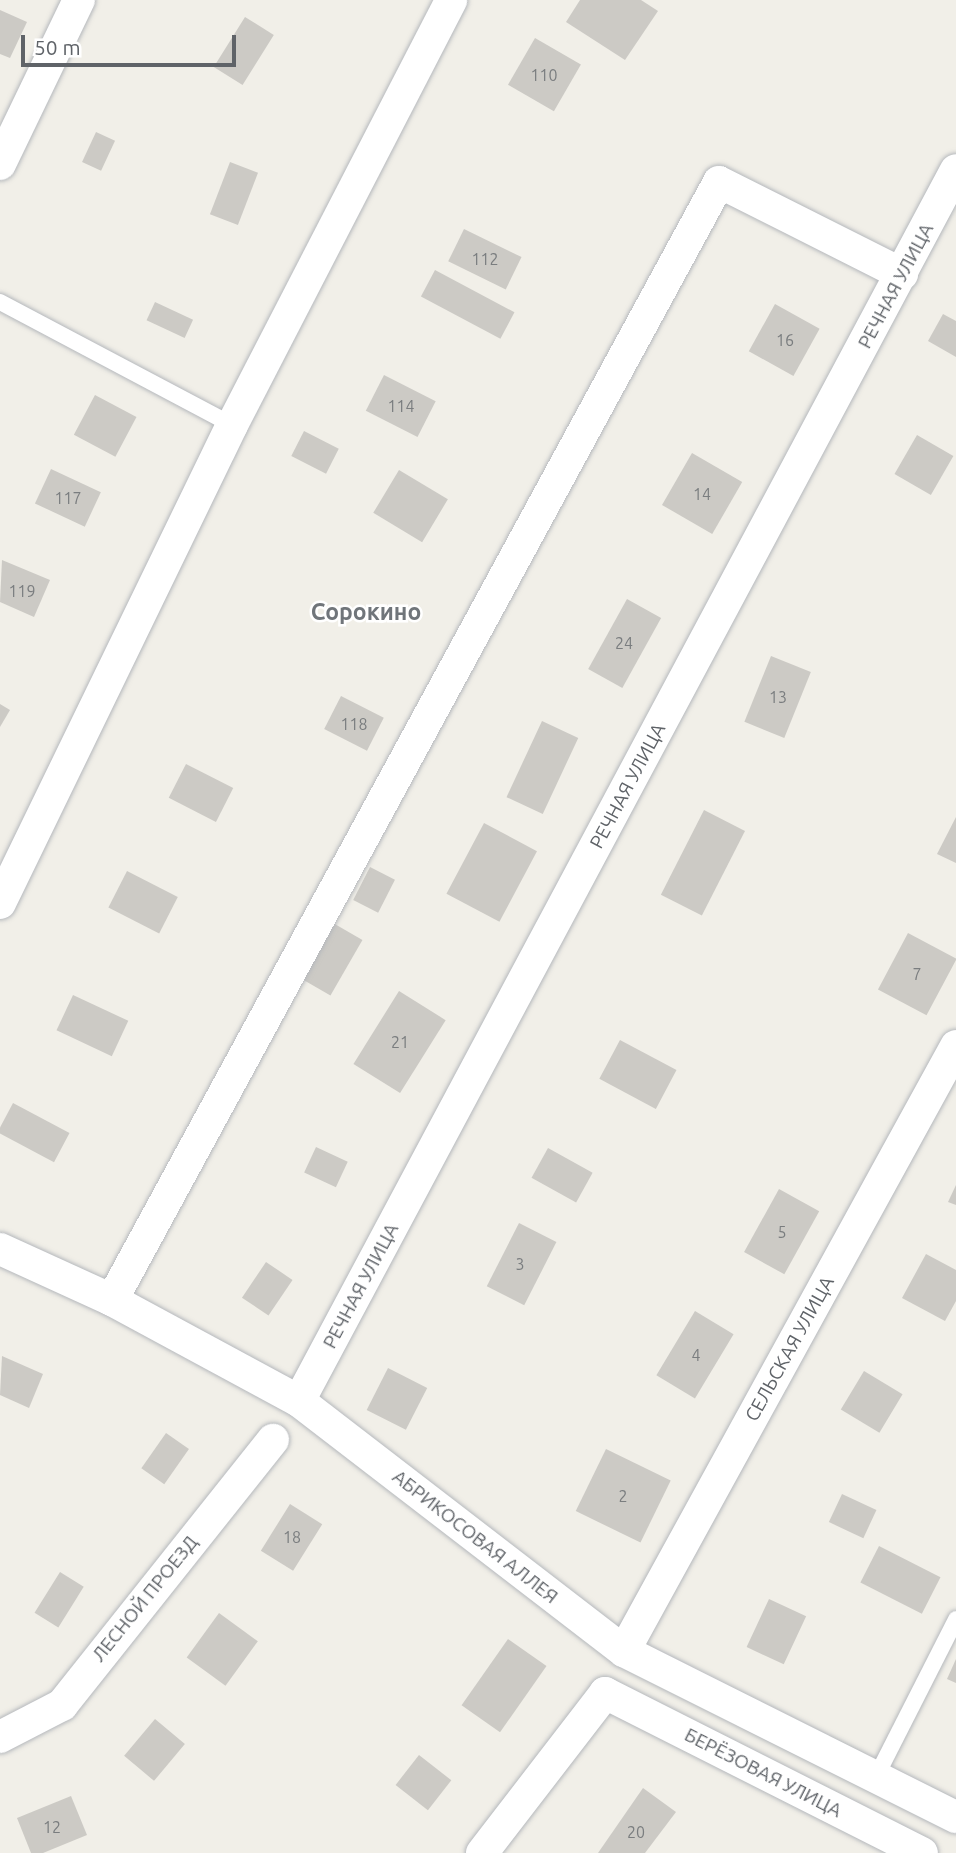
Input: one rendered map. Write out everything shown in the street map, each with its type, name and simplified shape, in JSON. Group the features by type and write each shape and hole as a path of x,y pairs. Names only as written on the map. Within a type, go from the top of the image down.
{"street":[{"path":"0,164 79,0"},
{"path":"0,903 232,425 451,0"},
{"name":"РЕЧНАЯ УЛИЦА","path":"299,1401 956,170"},
{"path":"112,1300 719,183 902,274"},
{"name":"СЕЛЬСКАЯ УЛИЦА","path":"624,1651 956,1046"},
{"name":"АБРИКОСОВАЯ АЛЛЕЯ","path":"0,1249 112,1300 299,1401 624,1651 956,1817"},
{"name":"ЛЕСНОЙ ПРОЕЗД","path":"0,1737 62,1705 273,1440"},
{"name":"БЕРЁЗОВАЯ УЛИЦА","path":"482,1853 605,1693 922,1853"}],"lane":[{"path":"0,302 232,425"},
{"path":"876,1777 956,1619"}],"building":[{"path":"580,0 641,0 658,11 625,60 566,22"},
{"path":"0,10 27,22 10,58 0,54"},
{"path":"245,17 274,35 243,85 214,67"},
{"path":"535,38 581,64 554,111 508,85"},
{"path":"96,132 115,141 101,171 82,162"},
{"path":"230,162 258,173 238,225 210,214"},
{"path":"464,229 522,257 506,289 448,261"},
{"path":"435,270 514,312 500,339 421,296"},
{"path":"155,302 193,320 185,338 147,320"},
{"path":"775,304 820,329 793,376 749,351"},
{"path":"943,314 956,321 956,357 928,341"},
{"path":"384,375 436,401 418,437 366,411"},
{"path":"95,395 136,417 115,457 74,435"},
{"path":"304,431 339,449 326,474 291,456"},
{"path":"917,435 953,456 931,495 894,474"},
{"path":"692,453 742,482 712,534 662,505"},
{"path":"51,469 101,492 85,527 35,503"},
{"path":"399,470 448,499 422,542 373,513"},
{"path":"2,560 50,580 34,617 0,602"},
{"path":"627,599 661,618 622,688 588,669"},
{"path":"771,656 811,672 784,738 744,722"},
{"path":"341,696 384,718 367,751 324,729"},
{"path":"0,704 10,710 0,727"},
{"path":"542,721 578,738 543,814 507,797"},
{"path":"186,764 233,788 216,822 169,798"},
{"path":"704,810 745,831 702,916 661,895"},
{"path":"956,817 956,863 937,854"},
{"path":"484,823 537,851 499,922 446,894"},
{"path":"370,867 395,880 378,913 353,900"},
{"path":"127,871 178,897 159,933 108,908"},
{"path":"333,923 362,940 330,995 301,978"},
{"path":"908,933 956,959 927,1015 878,990"},
{"path":"399,991 446,1020 400,1093 353,1064"},
{"path":"73,995 128,1021 112,1056 57,1030"},
{"path":"620,1040 677,1070 656,1109 599,1079"},
{"path":"13,1103 70,1133 54,1162 0,1133 0,1127"},
{"path":"316,1147 348,1162 336,1187 304,1172"},
{"path":"548,1148 593,1173 576,1202 532,1178"},
{"path":"956,1185 956,1205 948,1202"},
{"path":"779,1189 819,1211 784,1274 744,1252"},
{"path":"519,1223 556,1242 524,1305 487,1286"},
{"path":"926,1254 956,1270 956,1301 945,1321 902,1298"},
{"path":"266,1262 293,1280 268,1316 242,1298"},
{"path":"695,1311 734,1334 695,1398 656,1375"},
{"path":"2,1356 43,1374 29,1408 0,1395"},
{"path":"388,1368 427,1388 406,1430 367,1410"},
{"path":"864,1371 903,1394 879,1433 841,1410"},
{"path":"166,1433 189,1449 164,1484 141,1468"},
{"path":"606,1449 671,1481 640,1543 576,1511"},
{"path":"842,1494 876,1510 863,1538 829,1522"},
{"path":"290,1504 322,1524 293,1571 261,1551"},
{"path":"879,1546 940,1577 922,1614 860,1583"},
{"path":"60,1572 84,1587 58,1628 35,1613"},
{"path":"769,1599 806,1616 784,1664 747,1647"},
{"path":"219,1613 258,1641 226,1686 187,1657"},
{"path":"508,1639 547,1666 500,1732 462,1705"},
{"path":"956,1659 956,1683 947,1679"},
{"path":"155,1719 185,1744 154,1781 124,1756"},
{"path":"419,1755 451,1780 428,1810 396,1785"},
{"path":"643,1788 676,1812 645,1853 598,1853"},
{"path":"71,1796 87,1835 43,1853 31,1853 17,1818"}],"district":[{"name":"Сорокино","path":"366,612"}]}
